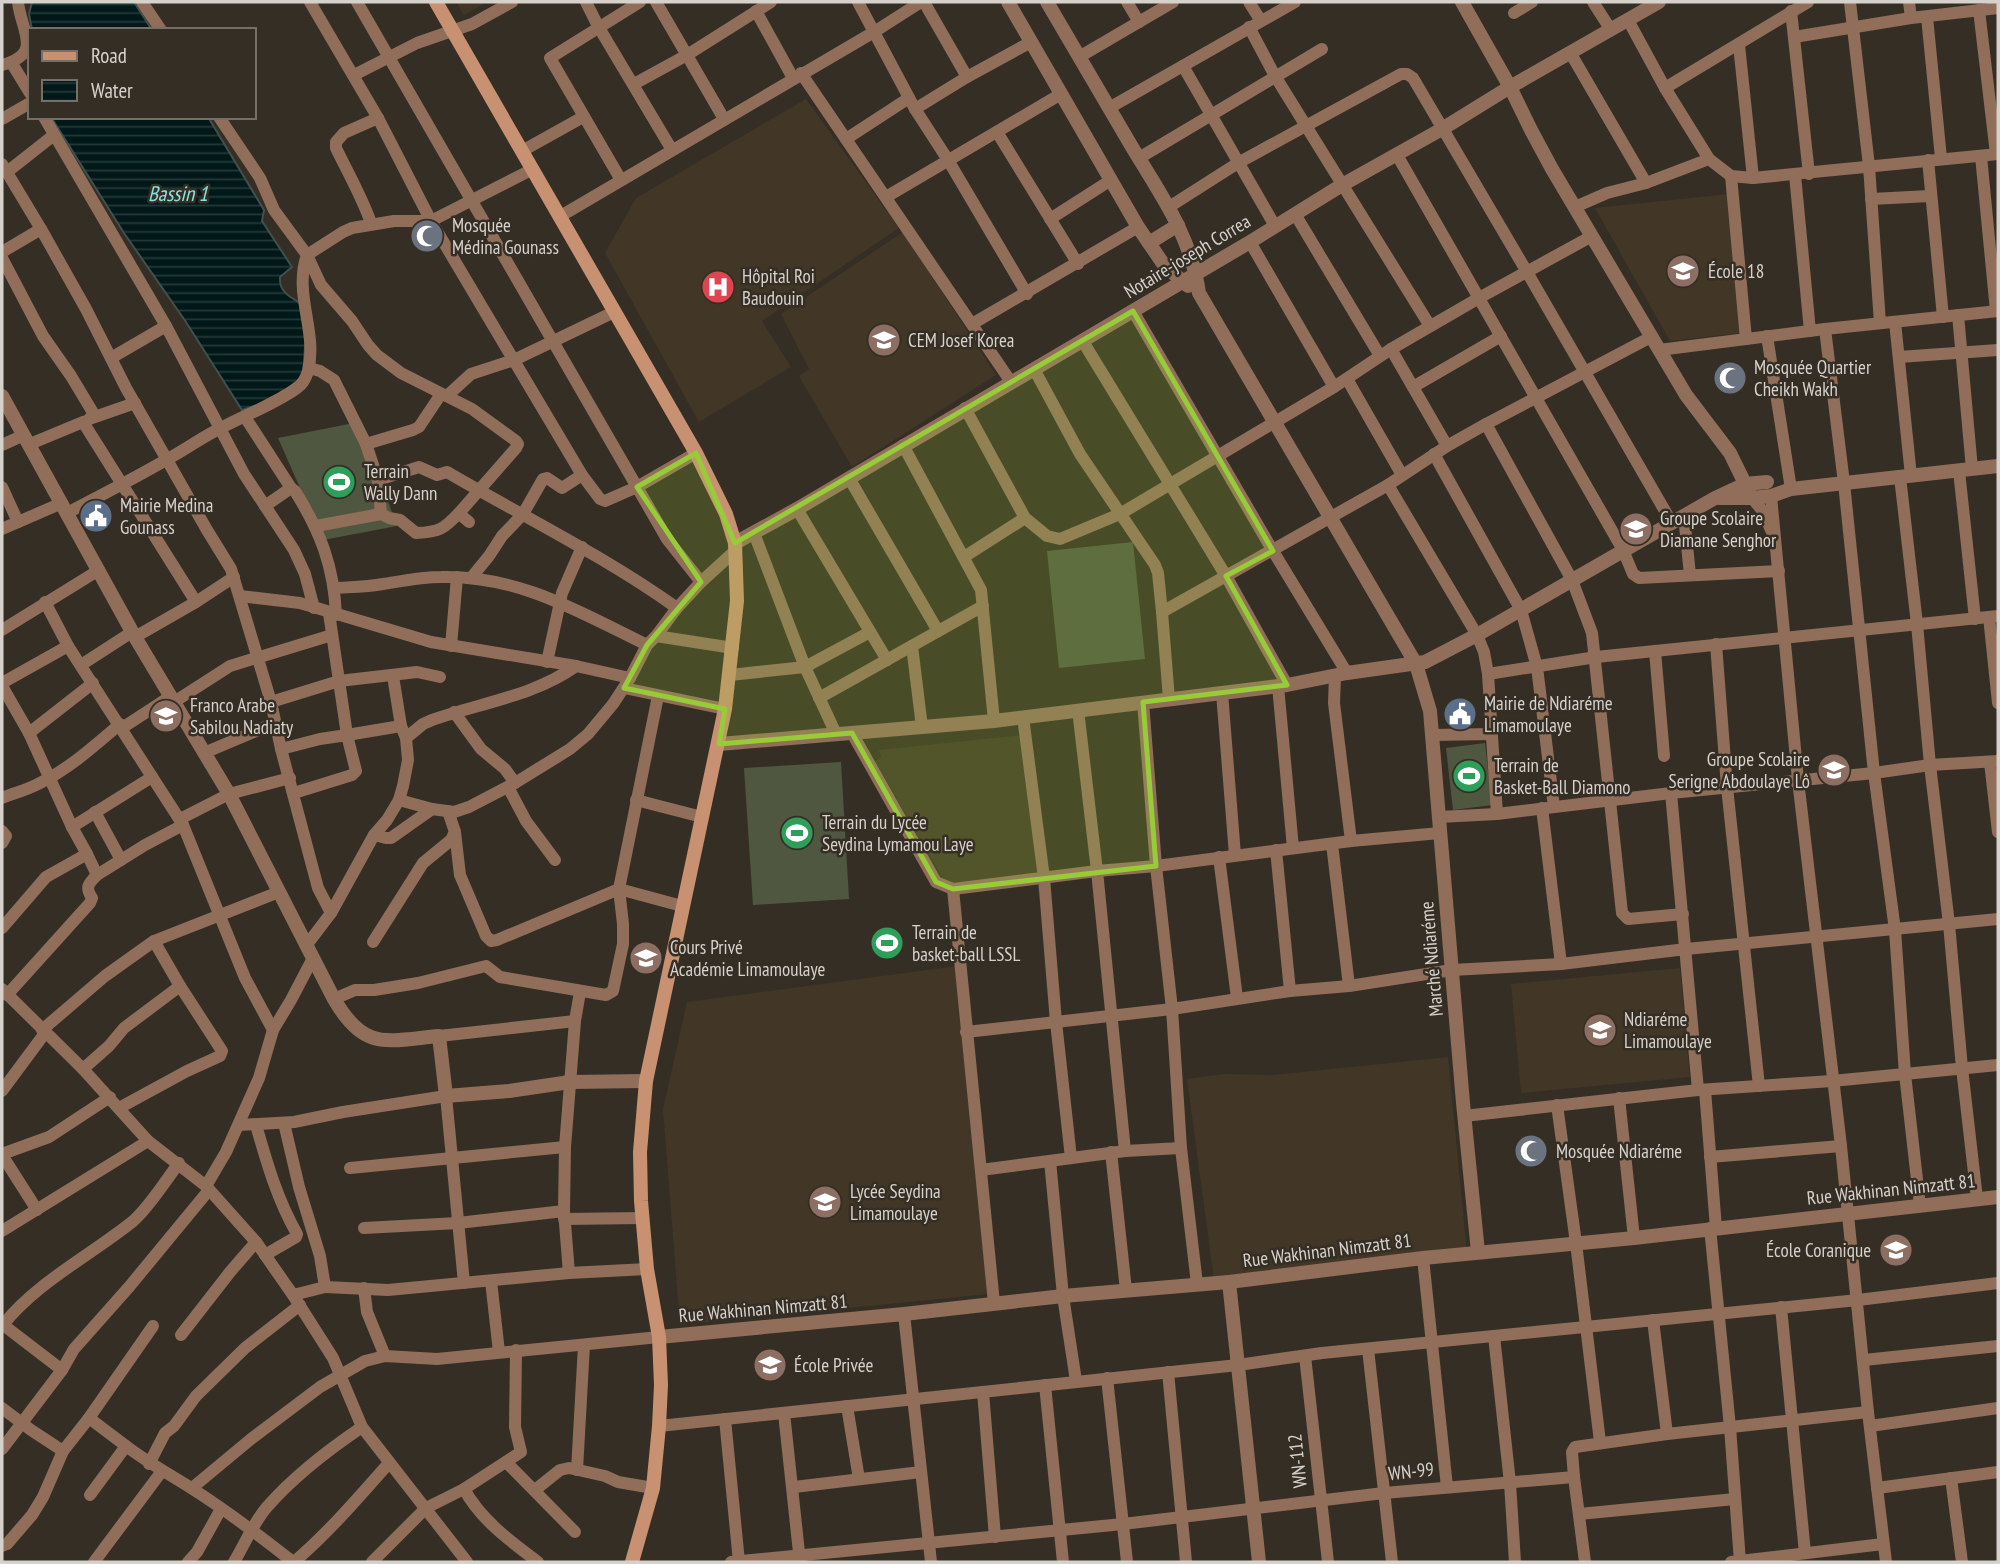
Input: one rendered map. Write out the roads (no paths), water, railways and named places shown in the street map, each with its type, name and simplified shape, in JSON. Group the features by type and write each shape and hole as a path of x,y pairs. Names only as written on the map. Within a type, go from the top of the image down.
{"main road":[{"path":"436,2 696,453 726,514 735,547 737,601 725,709 646,1081 640,1152 642,1218 647,1269 659,1337 661,1385 653,1488 632,1562"}],"street":[{"path":"18,2 27,45 24,55 6,64 28,91"},
{"path":"310,2 379,118 431,221 582,475 602,501 637,487 696,453"},
{"path":"357,2 667,539 701,582"},
{"path":"354,75 426,39 472,24 512,2"},
{"path":"586,2 672,150"},
{"path":"621,180 550,58 640,2"},
{"path":"656,2 724,119"},
{"path":"859,2 912,103 1027,294"},
{"path":"559,217 923,2 967,77"},
{"path":"1008,2 1138,228 1164,265 1199,293"},
{"path":"1047,2 1169,207 1191,252 1199,293"},
{"path":"1127,2 1139,22"},
{"path":"1079,57 1174,2"},
{"path":"1250,2 1255,24 1275,76 1430,326"},
{"path":"1109,108 1295,2"},
{"path":"1462,2 1510,87 1542,152 1695,409 1730,453 1769,489 1798,780 1886,1562"},
{"path":"1514,13 1532,2"},
{"path":"1593,2 1611,30"},
{"name":"Notaire-joseph Correa","path":"735,547 754,533 1250,242 1342,185 1659,2"},
{"path":"1665,88 1808,2"},
{"path":"1850,2 1869,166 1880,323"},
{"path":"1909,2 1911,18"},
{"path":"146,3 159,28"},
{"path":"634,85 687,55 764,5 797,76 846,139 1011,382"},
{"path":"1794,37 1927,17 1963,7 1979,10 1998,8"},
{"path":"1628,20 1665,88 1709,159 1731,176 1753,178 1997,154 1979,10"},
{"path":"1791,11 1809,173"},
{"path":"1927,17 1934,159 1930,196 1943,317"},
{"path":"846,139 1031,42"},
{"path":"1739,45 1753,178"},
{"path":"1139,158 1322,49"},
{"path":"1571,54 1646,183"},
{"path":"1183,66 1275,226"},
{"path":"1169,207 1238,163 1401,74 1413,78 1584,371 1678,520 1690,575"},
{"path":"886,197 1061,94"},
{"path":"2,119 28,104"},
{"path":"522,151 583,117"},
{"path":"372,223 336,148 336,142 344,133 379,118"},
{"path":"45,119 166,326 244,474 294,550 305,574 314,608"},
{"path":"220,119 260,178 274,210 307,255 329,295 377,355 401,373 481,414 518,444 444,529 416,533 400,520 389,519 381,514 316,526"},
{"path":"996,132 1078,264"},
{"path":"54,135 4,168 41,229 135,403 234,577 271,702 318,888 331,914"},
{"path":"1397,155 1623,550 1633,574 1639,578 1779,571"},
{"path":"1659,350 1997,311 1980,156"},
{"path":"1575,207 1607,192 1646,183 1709,159"},
{"path":"2,529 121,485 300,386 309,368 311,340 303,303 303,269 307,255 342,232 372,223 431,221 533,170"},
{"path":"1795,175 1810,331"},
{"path":"1731,176 1746,338"},
{"path":"1050,219 1111,180"},
{"path":"1871,199 1930,196"},
{"path":"1295,214 1385,353 1413,387 1447,446"},
{"path":"1149,243 1178,225"},
{"path":"972,324 1138,228"},
{"path":"2,252 41,229"},
{"path":"965,408 1025,518 1047,536 1060,539 1120,514 1274,424 1430,326 1592,236"},
{"path":"1250,242 1334,387"},
{"path":"2,258 44,336 71,376 121,485 196,602"},
{"name":"Marché Ndiaréme","path":"1199,293 1416,664 1430,711 1478,1252"},
{"path":"1133,311 1273,551 1341,675 1334,703 1352,841"},
{"path":"366,444 419,426 444,395 471,374 514,360 614,312"},
{"path":"1958,315 1975,619"},
{"path":"1895,322 1905,476 1930,765 1977,1199"},
{"path":"111,358 166,326"},
{"path":"1825,329 1874,773 1895,930 1905,1074 1920,1206"},
{"path":"1413,387 1501,336"},
{"path":"1767,336 1789,490"},
{"path":"1162,612 1388,485 1486,424 1651,337"},
{"path":"1082,340 1226,576 1282,685 1293,848"},
{"path":"1899,357 1998,350"},
{"path":"309,368 334,380 366,444 378,480 381,514"},
{"path":"1034,369 1080,454 1158,573 1169,699"},
{"path":"1347,379 1402,475"},
{"path":"2,396 134,634 229,794 334,999 344,1017 355,1029 369,1038 398,1040 575,1021"},
{"path":"2,445 27,440 135,403"},
{"path":"244,417 316,526 335,588 332,635 356,771 352,775 294,793"},
{"path":"1486,424 1572,580 1587,615 1596,657 1624,916 1628,919 1683,915"},
{"path":"902,445 981,590 994,721"},
{"path":"1730,453 1775,539"},
{"path":"1434,454 1521,610 1537,667 1561,964"},
{"path":"719,744 994,721 1282,685 1416,664 1432,660 1715,498 1745,484 1789,490 1998,466"},
{"path":"378,480 419,467 437,475 447,472 582,547 677,608"},
{"path":"471,578 502,536 523,514 542,479 547,478 562,488 582,475"},
{"path":"849,478 938,631"},
{"path":"1388,485 1477,635 1484,652 1488,674 1497,814"},
{"path":"2,487 18,522"},
{"path":"265,506 291,488"},
{"path":"1715,498 1752,498 1769,489"},
{"path":"797,509 887,660"},
{"path":"460,512 470,523"},
{"path":"964,557 1025,518"},
{"path":"754,533 805,667 836,734"},
{"path":"547,662 559,602 582,547"},
{"path":"399,800 432,809 461,811 555,760 588,734 607,713 652,640 677,608 735,547"},
{"path":"2,629 99,570"},
{"path":"81,664 196,602 234,577"},
{"path":"335,588 457,577 508,583 652,640 733,648"},
{"path":"451,646 457,577"},
{"path":"240,596 300,603 451,646 576,666 658,696 725,709"},
{"path":"45,602 68,646 181,822 245,978 273,1030"},
{"path":"819,698 983,606"},
{"path":"1488,674 1596,657 1994,617 1998,703"},
{"path":"730,675 805,667 870,632"},
{"path":"2,798 49,778 121,726 221,670 332,635"},
{"path":"1716,645 1727,787 1759,1086"},
{"path":"68,646 2,685 29,733 97,875"},
{"path":"912,646 922,727"},
{"path":"1655,651 1664,756"},
{"path":"281,749 348,735 404,732 454,712 528,691 556,680 576,666"},
{"path":"271,702 339,681 417,673 440,677"},
{"path":"2,1449 62,1370 74,1349 129,1287 207,1188 221,1162 260,1078 273,1030 291,1000 309,952 374,835 399,800 408,760 393,676"},
{"path":"29,733 93,683"},
{"path":"1222,693 1235,855"},
{"path":"334,999 355,990 408,985 483,966 500,977 580,992 607,995 613,991 623,944 623,914 619,889 658,696"},
{"path":"1143,702 1156,866 1172,1009 1181,1148 1197,1284"},
{"path":"1078,709 1125,1151"},
{"path":"454,712 481,749 505,769 526,821 555,860"},
{"path":"1023,717 1044,878 1071,1158"},
{"path":"204,753 275,723"},
{"path":"852,733 936,882 953,889 1352,841 1440,833"},
{"path":"1432,736 1492,734"},
{"path":"1439,817 1497,814 1930,765 1994,762 1998,832"},
{"path":"72,827 152,777"},
{"path":"290,778 229,794 97,875 88,884 87,890 92,898 90,903 5,997 83,1069 148,1141 179,1163 207,1188 256,1242 333,1358 362,1427 467,1562"},
{"path":"1671,793 1710,1157 1719,1313 1740,1562"},
{"path":"636,800 702,817"},
{"path":"374,835 391,838 432,809"},
{"path":"448,811 460,875 486,936 491,941 619,889 682,906"},
{"path":"95,812 121,860"},
{"path":"2,831 6,836 2,843"},
{"path":"373,942 423,863 451,840 454,832"},
{"path":"1332,845 1349,986"},
{"path":"1276,850 1290,991"},
{"path":"2,928 46,877 87,854"},
{"path":"1219,857 1237,998"},
{"path":"953,889 994,1303"},
{"path":"2,1091 44,1031 105,976 153,941 279,892"},
{"path":"966,1032 1172,1009 1452,970 1561,964 1998,919"},
{"path":"119,1108 222,1054 153,941"},
{"path":"83,1069 109,1046 124,1028 180,986"},
{"path":"569,1273 564,1215 565,1147 575,1021 580,992"},
{"path":"439,1036 464,1283"},
{"path":"1464,1116 1701,1090 1998,1065"},
{"path":"239,1125 284,1123 446,1096 570,1082 646,1081"},
{"path":"37,1210 2,1154 49,1137 110,1097"},
{"path":"1619,1098 1634,1238"},
{"path":"1557,1105 1600,1442"},
{"path":"284,1123 299,1187 320,1256 325,1287"},
{"path":"256,1125 269,1171 297,1236 265,1255"},
{"path":"2,1231 148,1141"},
{"path":"1710,1157 1841,1146"},
{"path":"349,1168 565,1147"},
{"path":"981,1170 1111,1152 1181,1148"},
{"path":"1111,1152 1126,1290"},
{"path":"1050,1161 1063,1296 1076,1381"},
{"path":"62,1370 2,1325 13,1312 55,1277 135,1220 179,1163"},
{"name":"Rue Wakhinan Nimzatt 81","path":"659,1337 1229,1282 1423,1258 1634,1238 1998,1197"},
{"path":"364,1228 564,1215 642,1218"},
{"path":"181,1335 256,1242"},
{"path":"1423,1258 1447,1487"},
{"path":"149,1464 165,1433 174,1426 196,1395 296,1300 325,1287 388,1290 569,1273 647,1269"},
{"path":"491,1281 499,1352"},
{"path":"1229,1282 1259,1562"},
{"path":"659,1426 1998,1283"},
{"path":"364,1288 367,1312 385,1356"},
{"path":"1781,1307 1805,1553"},
{"path":"904,1314 931,1562"},
{"path":"1653,1320 1667,1434"},
{"path":"2,1546 32,1515 63,1451 153,1326"},
{"path":"1494,1336 1510,1483 1515,1562"},
{"path":"192,1488 320,1387 365,1361 385,1356 437,1359 659,1337"},
{"path":"577,1470 584,1345"},
{"path":"1864,1360 1998,1346"},
{"path":"1368,1349 1392,1562"},
{"path":"372,1562 426,1508 464,1489 522,1451 515,1427 516,1350"},
{"name":"WN-112","path":"1305,1356 1328,1562"},
{"path":"1168,1372 1186,1562"},
{"path":"1107,1378 1127,1562"},
{"path":"1045,1385 1063,1562"},
{"path":"983,1392 995,1537"},
{"path":"847,1406 859,1479"},
{"path":"2,1408 63,1451"},
{"path":"1870,1426 1998,1408"},
{"path":"1585,1562 1574,1477 1573,1449 1578,1446 1868,1412"},
{"path":"784,1413 800,1558"},
{"path":"89,1418 149,1464 192,1488 294,1562 342,1517 389,1463"},
{"path":"724,1419 739,1562"},
{"path":"234,1562 267,1507 311,1464 362,1427"},
{"path":"90,1495 126,1446"},
{"path":"506,1462 575,1532"},
{"path":"536,1490 560,1470 569,1468 618,1482 653,1488"},
{"path":"94,1562 162,1471"},
{"path":"793,1487 921,1472"},
{"path":"1877,1488 1998,1472"},
{"name":"WN-99","path":"731,1562 800,1558 864,1548 1122,1524 1384,1493 1574,1477"},
{"path":"1951,1478 1962,1562"},
{"path":"464,1489 470,1500 498,1531 538,1562"},
{"path":"1579,1514 1735,1499"},
{"path":"188,1562 197,1552 221,1509"},
{"path":"1731,1562 1883,1544"},
{"path":"864,1548 865,1562"}],"water":[{"path":"32,2 134,2 151,28 32,28 29,14"},
{"name":"Bassin 1","path":"52,119 209,119 264,210 262,221 292,267 280,277 280,282 285,293 300,303 306,332 303,376 275,399 242,410 186,322 124,233"}],"place":[{"name":"Mosquée Médina Gounass","path":"427,236"},
{"name":"École 18","path":"1683,271"},
{"name":"Hôpital Roi Baudouin","path":"718,287"},
{"name":"CEM Josef Korea","path":"884,340"},
{"name":"Mosquée Quartier Cheikh Wakh","path":"1730,378"},
{"name":"Terrain Wally Dann","path":"339,482"},
{"name":"Mairie Medina Gounass","path":"96,516"},
{"name":"Groupe Scolaire Diamane Senghor","path":"1636,529"},
{"name":"Mairie de Ndiaréme Limamoulaye","path":"1460,714"},
{"name":"Franco Arabe Sabilou Nadiaty","path":"166,716"},
{"name":"Groupe Scolaire Serigne Abdoulaye Lô","path":"1834,770"},
{"name":"Terrain de Basket-Ball Diamono","path":"1469,776"},
{"name":"Terrain du Lycée Seydina Lymamou Laye","path":"797,833"},
{"name":"Terrain de basket-ball LSSL","path":"887,943"},
{"name":"Cours Privé Académie Limamoulaye","path":"646,958"},
{"name":"Ndiaréme Limamoulaye","path":"1600,1030"},
{"name":"Mosquée Ndiaréme","path":"1531,1151"},
{"name":"Lycée Seydina Limamoulaye","path":"825,1202"},
{"name":"École Coranique","path":"1896,1250"},
{"name":"École Privée","path":"770,1365"}]}
